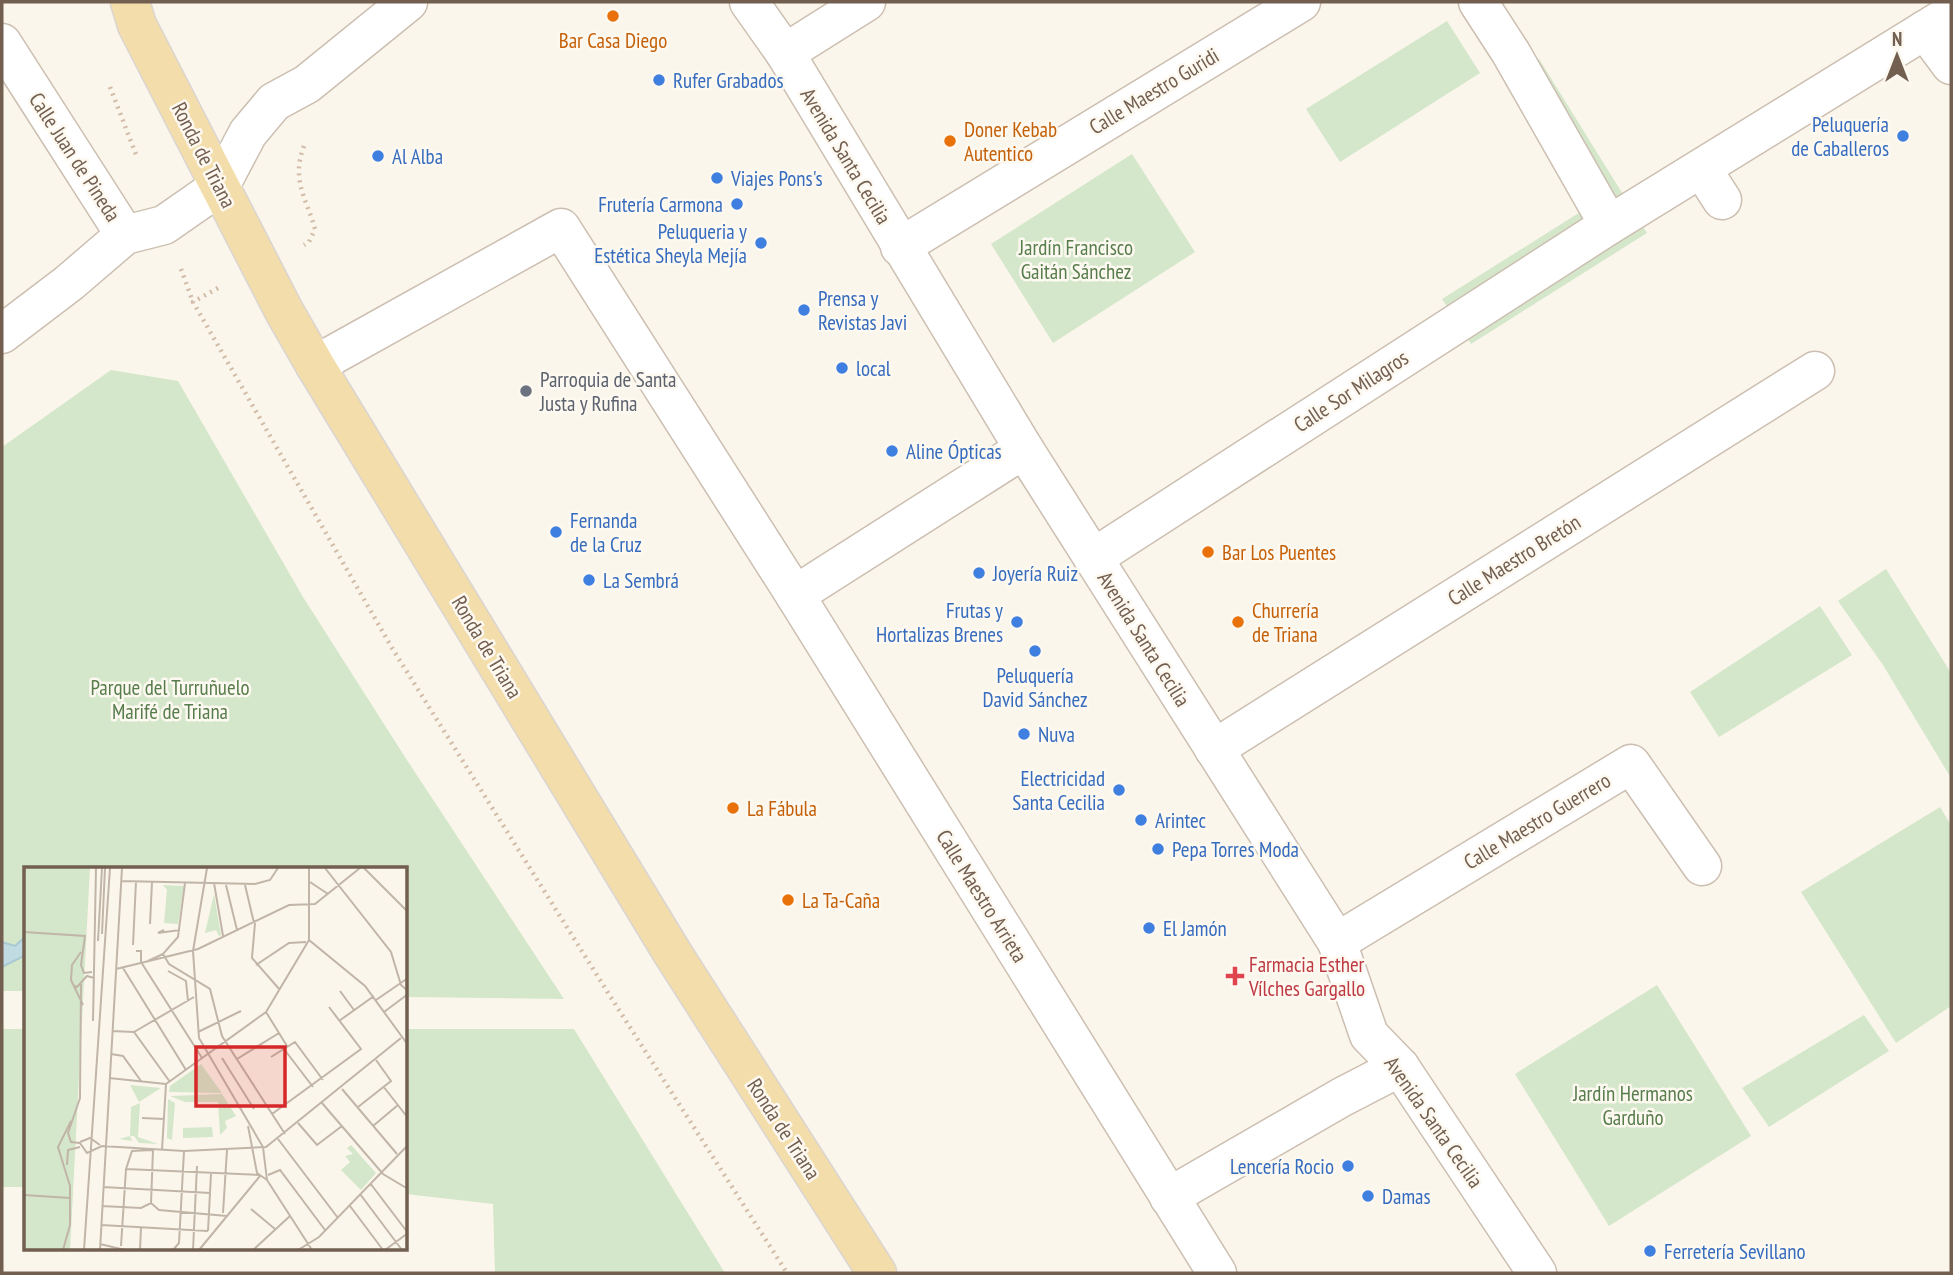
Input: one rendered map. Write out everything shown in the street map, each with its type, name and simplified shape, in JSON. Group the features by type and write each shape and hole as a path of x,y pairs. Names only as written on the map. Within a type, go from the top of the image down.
{"main road":[{"name":"Ronda de Triana","path":"130,2 137,25 314,365 673,954 877,1273"}],"street":[{"path":"2,334 69,283 125,235 164,225 220,186 248,133 274,102 307,85 408,2"},
{"name":"Avenida Santa Cecilia","path":"749,2 785,53 1024,449 1337,942 1368,1035 1400,1067 1537,1273"},
{"path":"785,53 866,2"},
{"name":"Calle Maestro Guridi","path":"900,247 1301,2"},
{"path":"1478,2 1621,218"},
{"path":"1938,22 1951,65"},
{"name":"Calle Sor Milagros","path":"1093,558 1621,218 1712,185 1938,22"},
{"name":"Calle Juan de Pineda","path":"2,43 125,235"},
{"name":"Calle Maestro Arrieta","path":"314,365 561,228 796,595 1217,1273"},
{"name":"Calle Maestro Bretón","path":"1214,749 1815,371"},
{"path":"796,595 1024,449"},
{"name":"Calle Maestro Guerrero","path":"1337,942 1631,764 1702,866"},
{"path":"1169,1197 1342,1097 1400,1067"}],"path":[{"path":"180,267 193,302 392,648 787,1273"},
{"path":"193,302 205,295"}],"green space":[{"path":"1447,21 1480,73 1340,162 1306,109"},
{"path":"1539,59 1647,233 1471,344 1442,299 1585,209 1504,82"},
{"name":"Jardín Francisco Gaitán Sánchez","path":"1132,154 1195,252 1053,343 991,244"},
{"name":"Parque del Turruñuelo Marifé de Triana","path":"111,370 178,381 303,597 564,999 408,997 408,867 24,867 24,991 2,991 2,447"},
{"path":"1886,569 1951,673 1951,778 1883,665 1838,601"},
{"path":"1820,606 1852,655 1719,737 1690,692"},
{"path":"1940,807 1951,825 1951,1006 1896,1043 1801,892"},
{"name":"Jardín Hermanos Garduño","path":"1657,985 1751,1136 1609,1226 1515,1074"},
{"path":"1864,1015 1889,1051 1769,1127 1742,1088"},
{"path":"2,1029 24,1029 24,1187 2,1187"},
{"path":"408,1029 574,1029 725,1273 495,1273 493,1204 408,1194"}],"water":[{"path":"24,938 24,956 2,967 2,942 15,946"}],"place":[{"name":"Bar Casa Diego","path":"613,16"},
{"name":"Rufer Grabados","path":"659,80"},
{"name":"Peluquería de Caballeros","path":"1903,136"},
{"name":"Doner Kebab Autentico","path":"950,141"},
{"name":"Al Alba","path":"378,156"},
{"name":"Viajes Pons's","path":"717,178"},
{"name":"Frutería Carmona","path":"737,204"},
{"name":"Peluqueria y Estética Sheyla Mejía","path":"761,243"},
{"name":"Prensa y Revistas Javi","path":"804,310"},
{"name":"local","path":"842,368"},
{"name":"Parroquia de Santa Justa y Rufina","path":"526,391"},
{"name":"Aline Ópticas","path":"892,451"},
{"name":"Fernanda de la Cruz","path":"556,532"},
{"name":"Bar Los Puentes","path":"1208,552"},
{"name":"Joyería Ruiz","path":"979,573"},
{"name":"La Sembrá","path":"589,580"},
{"name":"Frutas y Hortalizas Brenes","path":"1017,622"},
{"name":"Churrería de Triana","path":"1238,622"},
{"name":"Peluquería David Sánchez","path":"1035,651"},
{"name":"Nuva","path":"1024,734"},
{"name":"Electricidad Santa Cecilia","path":"1119,790"},
{"name":"La Fábula","path":"733,808"},
{"name":"Arintec","path":"1141,820"},
{"name":"Pepa Torres Moda","path":"1158,849"},
{"name":"La Ta-Caña","path":"788,900"},
{"name":"El Jamón","path":"1149,928"},
{"name":"Farmacia Esther Vílches Gargallo","path":"1235,976"},
{"name":"Lencería Rocio","path":"1348,1166"},
{"name":"Damas","path":"1368,1196"},
{"name":"Ferretería Sevillano","path":"1650,1251"}]}
